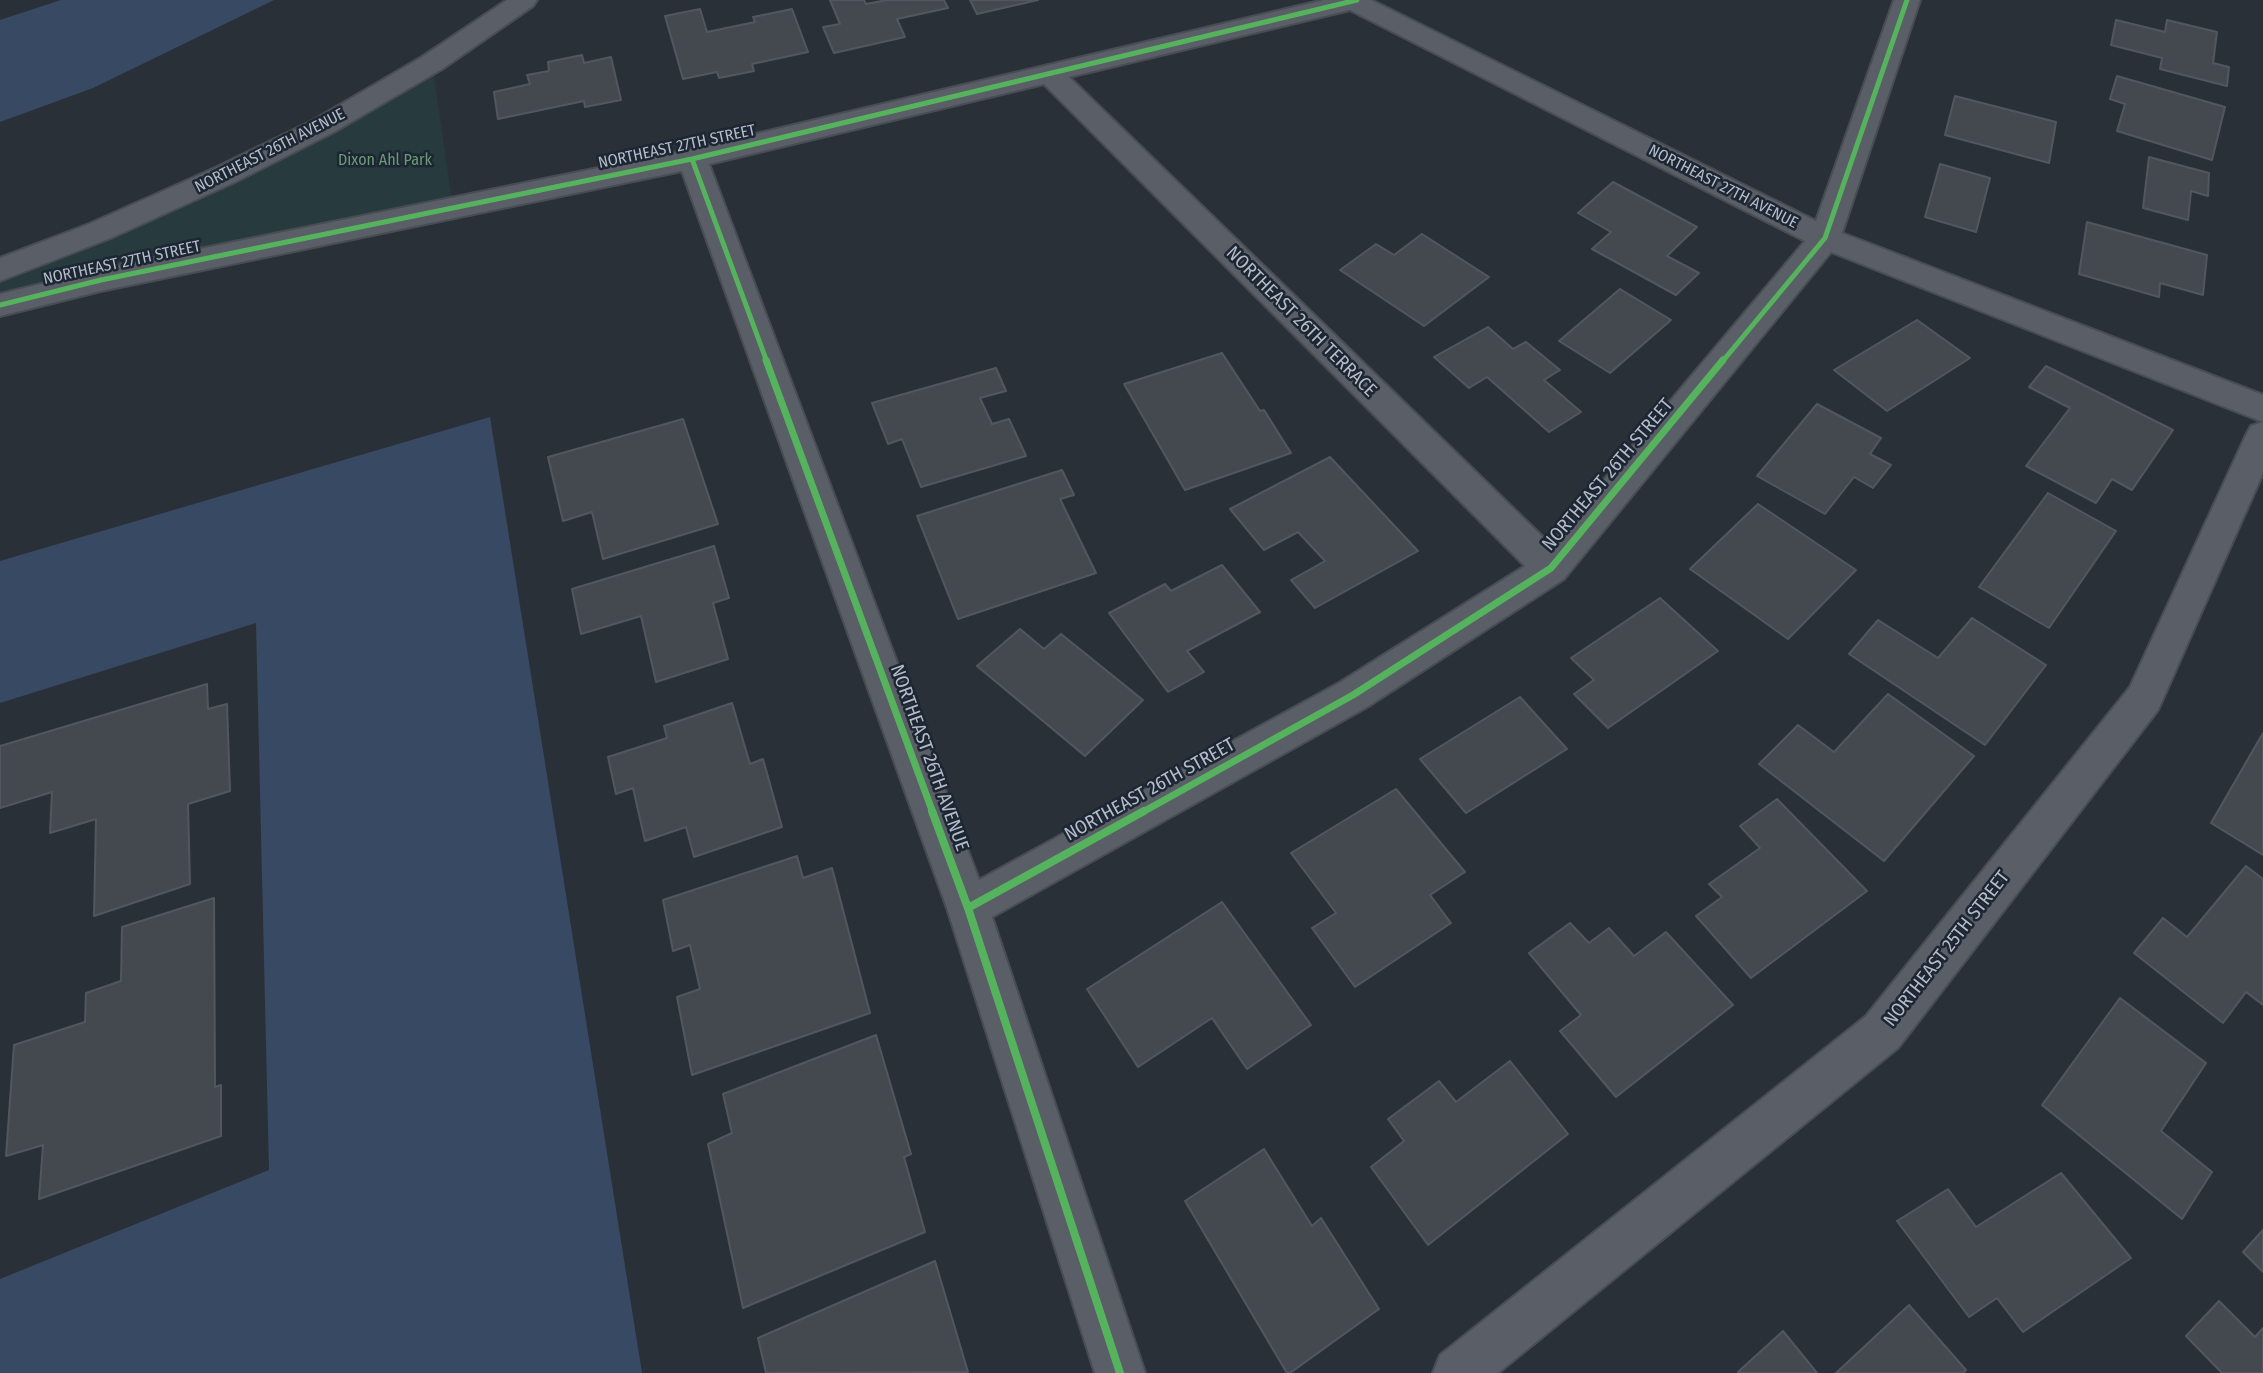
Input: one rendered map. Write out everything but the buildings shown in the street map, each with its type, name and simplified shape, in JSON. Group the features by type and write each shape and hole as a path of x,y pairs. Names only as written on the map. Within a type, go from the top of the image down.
{"street":[{"name":"NORTHEAST 26TH AVENUE","path":"0,270 125,220 225,175 324,125 432,63 524,0"},
{"name":"NORTHEAST 27TH AVENUE","path":"1353,0 1825,238 2263,409"},
{"name":"NORTHEAST 27TH STREET","path":"0,305 101,280 692,159 1051,75 1353,0"},
{"name":"NORTHEAST 26TH STREET","path":"968,908 1353,695 1551,568 1825,238 1907,0"},
{"name":"NORTHEAST 26TH TERRACE","path":"1051,75 1551,568"},
{"name":"NORTHEAST 26TH AVENUE","path":"692,159 968,908 1119,1373"},
{"name":"NORTHEAST 25TH STREET","path":"1458,1373 1882,1032 2144,698 2263,435"}],"green space":[{"name":"Dixon Ahl Park","path":"432,63 453,208 0,307 0,270 100,231"}],"water":[{"path":"61,0 274,0 93,88 0,122 0,20"},
{"path":"490,417 642,1373 0,1373 0,1279 269,1170 256,623 0,703 0,561"}],"cycle path":[{"path":"0,305 101,280 692,159 1357,0"},
{"path":"968,908 1353,695 1551,568 1825,238 1907,0"},
{"path":"692,159 968,908 1120,1373"}]}
